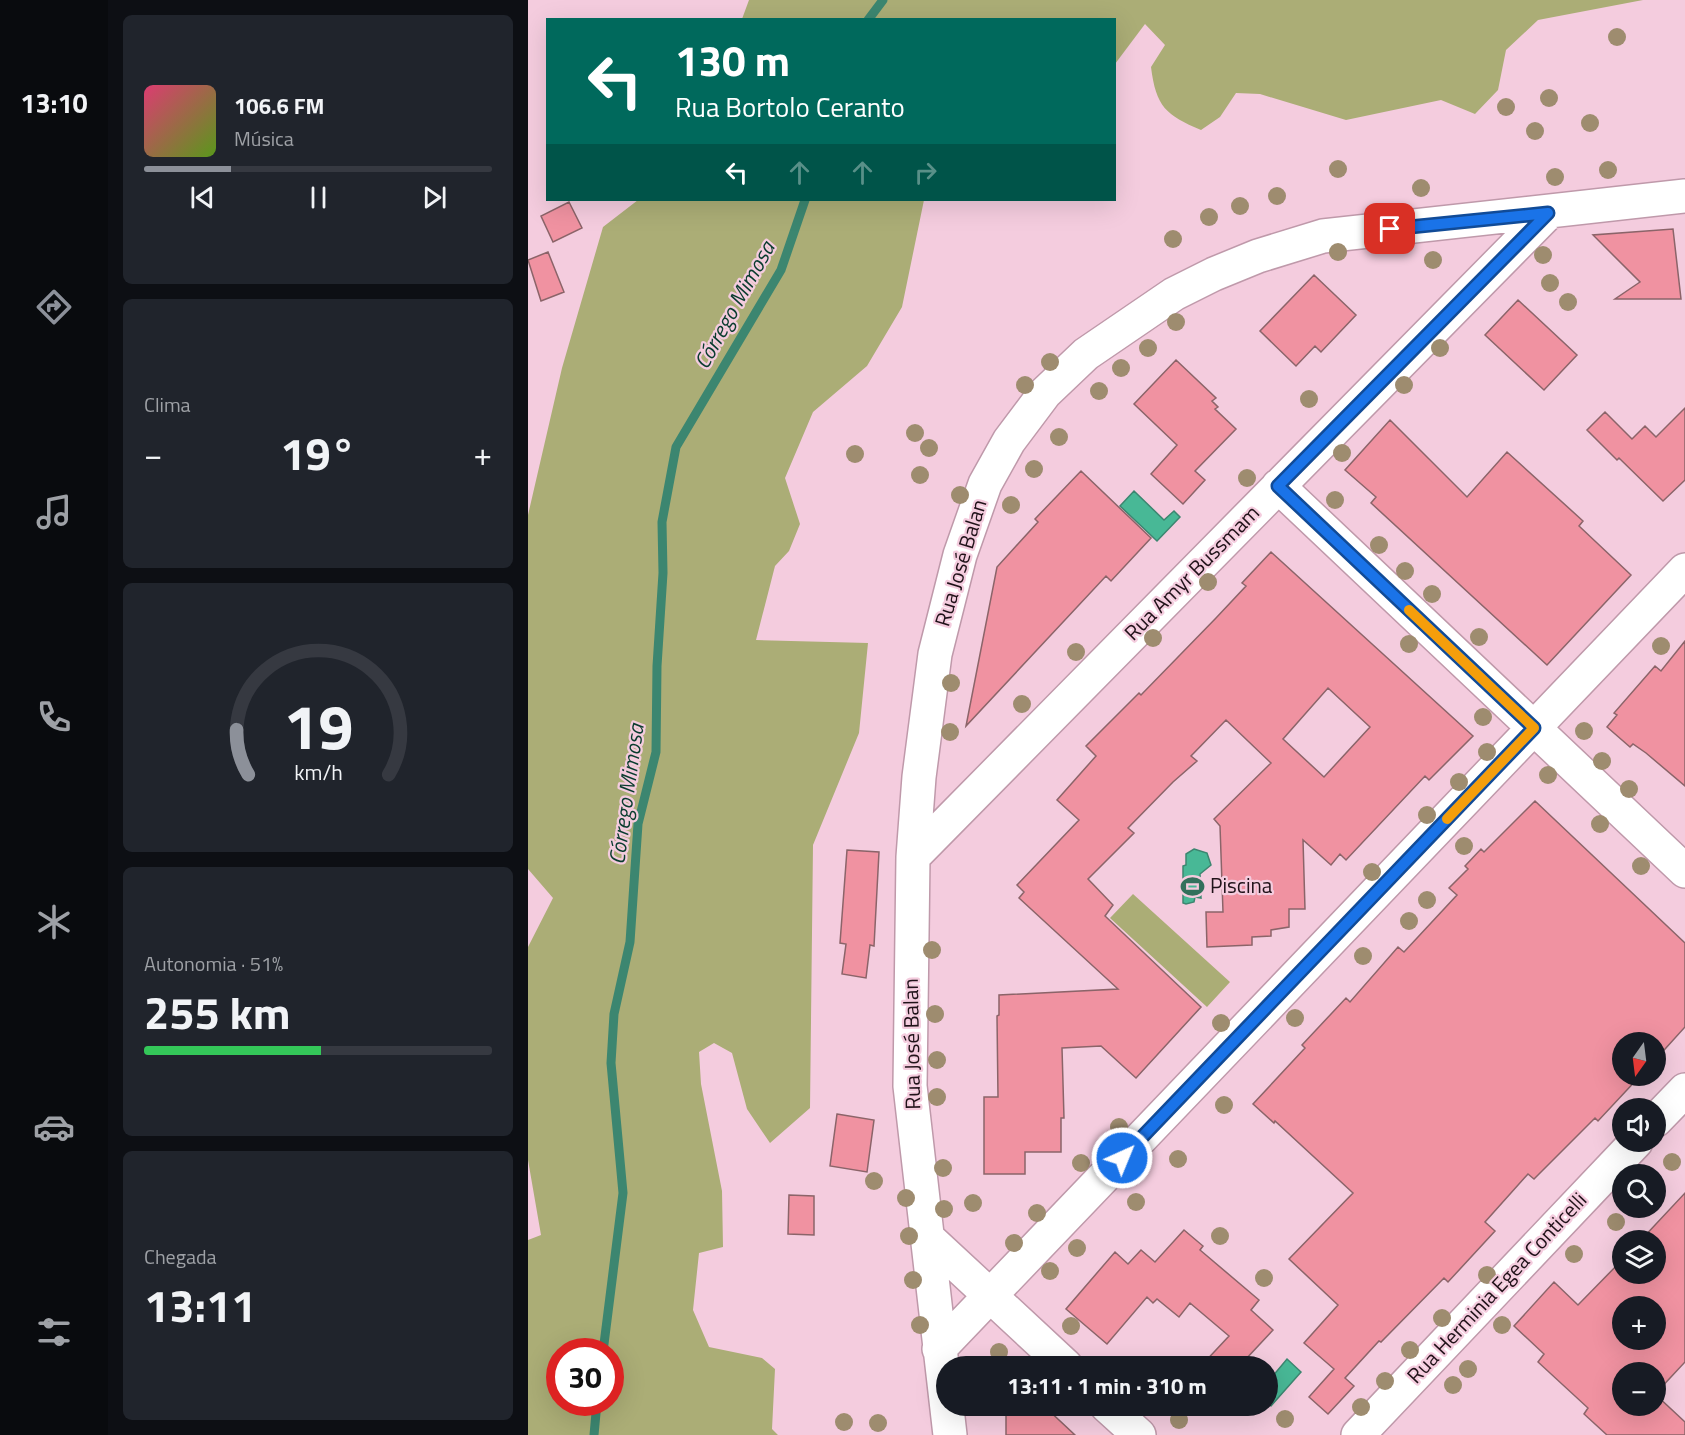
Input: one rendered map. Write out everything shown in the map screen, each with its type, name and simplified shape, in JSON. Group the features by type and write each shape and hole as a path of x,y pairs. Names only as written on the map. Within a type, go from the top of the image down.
{"street":[{"name":"Rua José Balan","path":"950,1435 910,1086 913,857 919,777 935,654 960,555 985,484 1009,441 1045,393 1086,354 1174,294 1258,256 1323,236 1548,213 1685,196"},
{"name":"Rua Amyr Bussmam","path":"913,857 1548,213"},
{"path":"1278,486 1685,871"},
{"path":"939,1349 1685,570"},
{"path":"1666,1110 1685,1090"},
{"name":"Rua Herminia Egea Conticelli","path":"1358,1435 1627,1152"},
{"path":"928,1238 1055,1356"},
{"path":"1118,1416 1139,1435"}],"shaded area":[{"path":"749,0 1643,0 1538,20 1506,50 1498,90 1475,114 1441,100 1346,120 1260,94 1236,93 1220,117 1201,130 1171,114 1160,101 1151,67 1165,45 1145,24 1116,63 1116,18 742,18"},
{"path":"637,201 924,201 902,307 867,366 813,412 785,478 800,524 789,551 775,566 756,640 868,643 859,733 813,845 810,1108 770,1143 747,1109 732,1053 714,1043 699,1052 701,1084 722,1191 723,1247 699,1253 693,1310 709,1347 762,1358 775,1369 772,1429 778,1435 528,1435 528,1240 541,1235 528,1160 528,947 553,898 528,869 528,515 562,368 603,227"},
{"path":"1134,491 1164,520 1174,511 1180,517 1157,541 1120,506"},
{"name":"Piscina","path":"1194,849 1207,853 1211,865 1200,874 1201,898 1195,897 1194,902 1186,904 1183,903 1183,866 1186,865 1186,854"},
{"path":"1133,894 1230,982 1207,1007 1110,918"},
{"path":"1287,1359 1301,1372 1278,1398 1278,1370"}],"building":[{"path":"569,202 582,228 553,242 541,216"},
{"path":"1673,229 1681,299 1615,299 1640,282 1593,235"},
{"path":"548,252 564,292 541,301 528,260"},
{"path":"1314,275 1356,315 1321,352 1315,346 1296,366 1260,331"},
{"path":"1518,300 1577,355 1544,390 1485,335"},
{"path":"1176,360 1216,398 1212,401 1218,407 1215,409 1236,429 1195,471 1205,480 1183,504 1151,474 1177,445 1134,404"},
{"path":"1685,408 1685,480 1663,501 1587,430 1605,412 1632,439 1645,426 1656,437"},
{"path":"1390,420 1467,497 1507,452 1583,521 1579,526 1631,575 1547,665 1371,503 1376,497 1345,470"},
{"path":"1081,471 1151,538 1111,581 1106,576 966,726 997,567 1038,522 1035,519"},
{"path":"1271,552 1473,736 1429,780 1425,776 1346,860 1340,854 1331,865 1303,840 1305,909 1289,909 1289,927 1271,930 1271,936 1252,937 1252,945 1207,947 1206,912 1223,912 1220,826 1214,819 1271,763 1226,720 1191,756 1197,761 1128,828 1134,833 1088,879 1113,905 1105,916 1201,1007 1136,1078 1101,1046 1062,1048 1064,1118 1061,1118 1061,1152 1025,1152 1025,1174 984,1174 984,1097 998,1097 999,995 1118,989 1019,898 1024,892 1017,885 1079,820 1057,800 1096,756 1086,746 1139,693 1141,695 1216,618 1246,586 1242,583","holes":["1328,688 1370,727 1324,777 1283,739"]},
{"path":"1685,641 1685,786 1646,753 1633,744 1630,747 1607,727 1617,715 1614,713 1655,666 1661,671"},
{"path":"1535,801 1685,943 1685,1027 1666,1048 1666,1032 1612,1032 1612,1086 1631,1086 1619,1098 1612,1098 1612,1106 1598,1121 1595,1118 1534,1179 1528,1174 1485,1222 1495,1231 1448,1282 1444,1278 1381,1342 1379,1341 1345,1378 1354,1386 1328,1414 1309,1397 1334,1369 1304,1343 1338,1305 1289,1259 1353,1193 1275,1121 1274,1123 1253,1104 1305,1048 1302,1045 1346,998 1350,1002 1398,947 1404,952 1457,895 1449,888 1468,869 1465,866 1481,849 1484,852"},
{"path":"847,850 879,852 874,946 870,945 866,978 842,974 846,944 840,943"},
{"path":"837,1114 874,1120 867,1172 830,1166"},
{"path":"1685,1193 1685,1362 1666,1382 1666,1362 1612,1362 1612,1416 1666,1416 1666,1404 1685,1422 1685,1435 1607,1435 1584,1414 1588,1408 1538,1362 1544,1354 1514,1326 1554,1282 1578,1305 1612,1270 1612,1284 1666,1284 1666,1230 1650,1230 1662,1218 1666,1218 1666,1213"},
{"path":"789,1195 814,1196 814,1235 788,1234"},
{"path":"1184,1230 1203,1246 1200,1250 1259,1300 1251,1310 1273,1330 1249,1356 1210,1356 1229,1336 1190,1303 1179,1317 1157,1299 1153,1303 1147,1297 1107,1344 1066,1309 1115,1252 1128,1264 1141,1250 1155,1262"},
{"path":"1006,1416 1055,1416 1075,1435 1006,1435"}],"waterway":[{"name":"Córrego Mimosa","path":"870,18 883,0"},
{"name":"Córrego Mimosa","path":"605,1338 623,1193 611,1063 614,1014 630,942 638,824 656,752 657,666 663,573 662,522 676,447 781,270 805,201"},
{"name":"Córrego Mimosa","path":"594,1435 596,1416"}],"slow traffic":[{"path":"1409,610 1534,728 1447,819"}],"place":[{"name":"Piscina","path":"1192,886"}],"route":[{"path":"1122,1158 1534,728 1278,486 1548,213 1390,229"}]}
